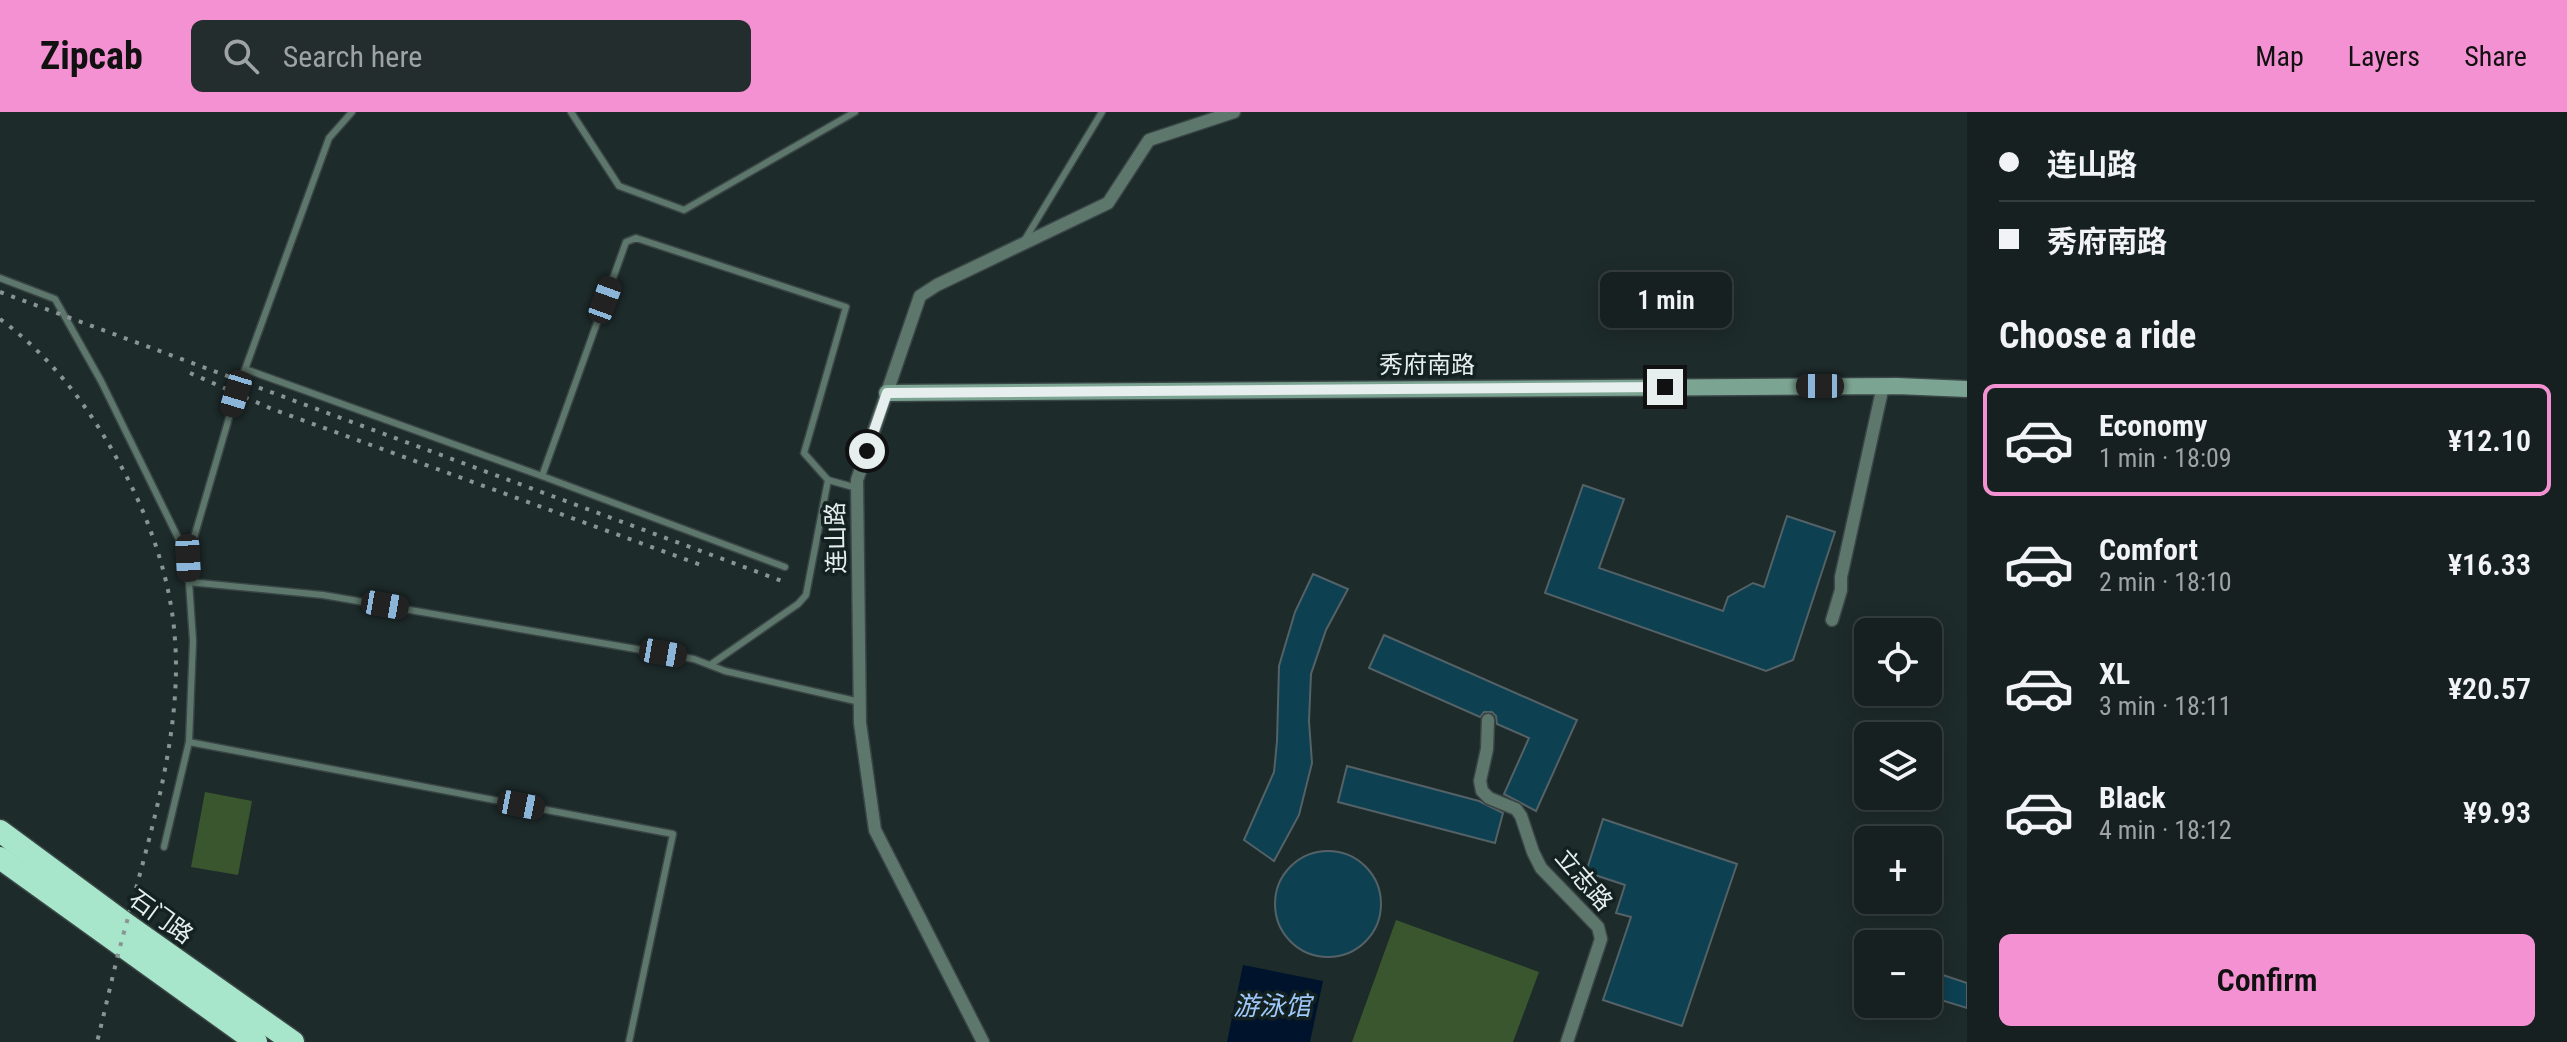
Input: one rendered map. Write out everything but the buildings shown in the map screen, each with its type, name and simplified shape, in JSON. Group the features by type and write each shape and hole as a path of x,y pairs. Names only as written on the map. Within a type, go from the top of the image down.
{"highway":[{"name":"石门路","path":"0,831 293,1042"},
{"name":"石门路","path":"0,858 256,1042"}],"street":[{"name":"连山路","path":"983,1042 875,830 860,723 857,480 920,296 1108,203 1149,140 1234,112"},
{"name":"秀府南路","path":"887,393 1883,386 1967,389"},
{"path":"1832,620 1841,590 1841,577 1883,386"},
{"name":"立志路","path":"1488,720 1487,749 1480,781 1482,791 1489,798 1516,809 1541,868 1598,927 1601,939 1567,1042"}],"lane":[{"path":"164,847 189,742 193,641 188,558 245,369 329,138 352,112"},
{"path":"571,112 619,186 684,210 855,112"},
{"path":"1022,244 1102,112"},
{"path":"542,476 626,242 636,238 846,307 804,453 828,480 857,488"},
{"path":"0,278 55,299 101,381 188,558"},
{"path":"245,369 785,567"},
{"path":"710,665 798,604 806,595 828,480"},
{"path":"189,582 323,595 678,656 725,671 860,702"},
{"path":"189,742 673,834 629,1042"}],"green space":[{"path":"205,792 252,801 238,875 191,867"},
{"path":"1396,920 1539,972 1513,1042 1352,1042"}],"water":[{"name":"游泳馆","path":"1243,965 1323,981 1310,1042 1227,1042"}],"railway":[{"path":"0,292 782,581"},
{"path":"0,319 51,365 105,437 156,545 173,616 176,675 169,747 154,820 97,1042"},
{"path":"190,373 272,409 701,565"}],"route":[{"path":"867,451 887,393 1665,387"}]}
